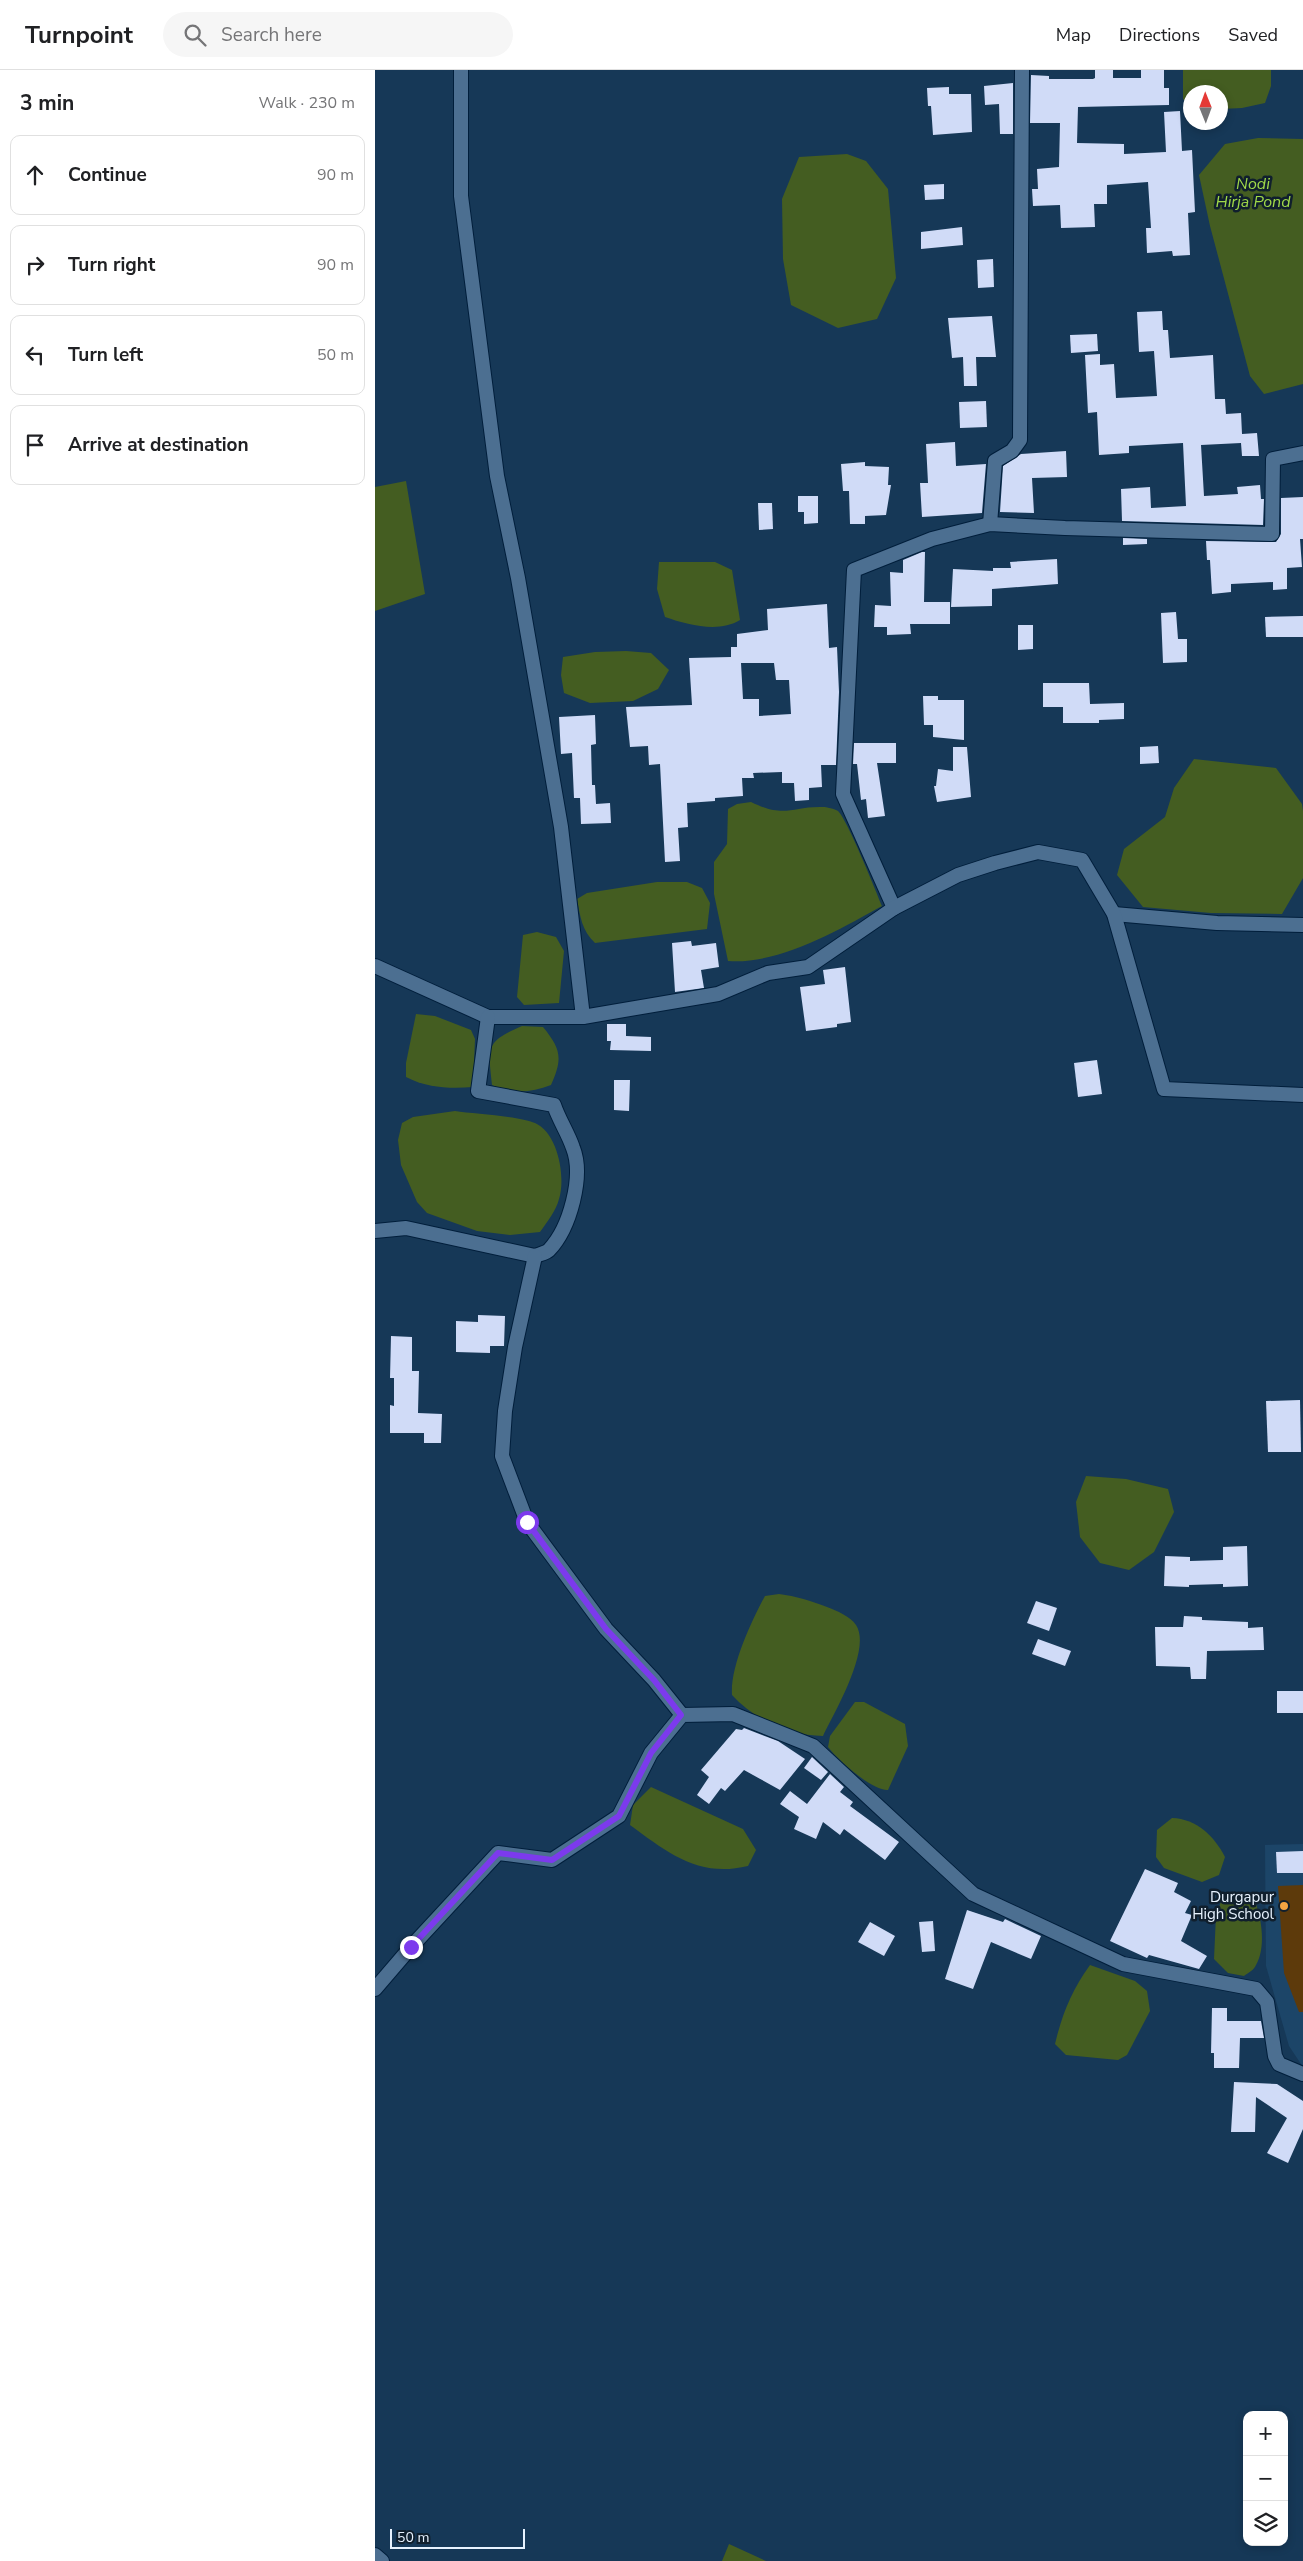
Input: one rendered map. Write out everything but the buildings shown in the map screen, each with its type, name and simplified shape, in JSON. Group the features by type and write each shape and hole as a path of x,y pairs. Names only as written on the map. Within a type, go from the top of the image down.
{"street":[{"path":"461,70 461,196 497,476 518,578 561,827 583,1017"},
{"path":"990,524 995,461 1012,451 1020,440 1022,70"},
{"path":"894,908 843,794 854,570 932,539 990,524 1271,534 1273,459 1303,454"},
{"path":"375,966 488,1017 583,1017 718,994 767,972 809,967 894,908 958,875 1038,852 1082,860 1114,914 1164,1089 1303,1095"},
{"path":"1114,914 1217,923 1303,925"},
{"path":"375,1230 406,1228 535,1256 549,1251 563,1227 572,1204 578,1175 573,1148 561,1126 554,1106 478,1091 488,1017"},
{"path":"535,1256 515,1346 505,1411 502,1456 527,1522 606,1629 654,1680 681,1715"},
{"path":"681,1715 733,1714 813,1746 973,1894 1123,1964 1256,1989 1267,2002 1275,2056 1279,2064 1303,2074"},
{"path":"375,1989 498,1853 552,1860 619,1816 651,1753 681,1715"},
{"path":"375,2555 382,2561"}],"shaded area":[{"name":"Durgapur High School","path":"1303,1844 1303,2067 1289,2046 1266,1966 1265,1845"},
{"path":"1303,1885 1303,2012 1299,2012 1284,1973 1278,1886"}],"water":[{"path":"1183,70 1271,70 1271,86 1265,103 1242,108 1228,109 1228,85 1183,85"},
{"name":"Nodi Hirja Pond","path":"1258,138 1303,139 1303,384 1264,394 1250,376 1210,226 1199,175 1225,144"},
{"path":"847,154 866,161 888,189 896,278 877,319 838,328 791,305 783,259 782,199 799,157"},
{"path":"406,481 425,594 375,611 375,487"},
{"path":"659,562 715,562 732,570 740,620 732,624 713,627 683,623 665,617 657,589"},
{"path":"626,651 651,653 669,670 658,689 633,701 590,703 564,693 561,675 563,657 595,652"},
{"path":"1194,759 1276,768 1302,804 1303,878 1282,914 1211,913 1143,907 1117,875 1124,849 1165,817 1174,788"},
{"path":"751,802 781,811 823,807 838,811 868,871 882,906 828,935 787,952 747,961 728,961 714,894 714,862 727,844 728,809 737,804"},
{"path":"657,882 687,882 702,888 710,903 707,929 595,943 582,923 577,899 587,893"},
{"path":"537,932 556,937 564,951 559,1003 524,1005 517,997 523,935"},
{"path":"416,1014 435,1016 471,1030 475,1039 473,1087 439,1087 414,1081 406,1077 406,1063"},
{"path":"522,1026 543,1027 557,1048 557,1068 551,1085 536,1090 514,1091 492,1085 490,1054 492,1047 501,1037"},
{"path":"455,1111 528,1121 543,1128 549,1136 555,1146 561,1168 561,1190 556,1208 540,1232 510,1235 477,1231 427,1213 417,1202 401,1165 398,1140 402,1123 413,1117"},
{"path":"1086,1476 1126,1479 1168,1489 1174,1512 1154,1552 1129,1570 1100,1563 1080,1537 1076,1502"},
{"path":"779,1594 809,1601 843,1614 856,1625 860,1636 859,1649 850,1681 823,1736 798,1733 774,1725 751,1712 732,1695 734,1671 754,1618 765,1596"},
{"path":"855,1702 864,1702 905,1724 908,1746 888,1790 873,1786 847,1767 828,1747 830,1736"},
{"path":"651,1787 743,1829 756,1850 748,1866 714,1869 699,1866 671,1853 630,1825 633,1805"},
{"path":"1172,1818 1197,1825 1216,1842 1225,1857 1219,1875 1202,1882 1164,1868 1156,1857 1157,1830"},
{"path":"1222,1899 1255,1901 1261,1925 1261,1950 1255,1967 1244,1976 1228,1973 1214,1959 1216,1915"},
{"path":"1090,1965 1135,1981 1147,1991 1150,2011 1127,2055 1118,2060 1066,2055 1055,2044 1068,2003"},
{"path":"729,2544 766,2561 722,2561"}],"place":[{"name":"Durgapur High School","path":"1284,1906"}],"route":[{"path":"411,1947 498,1853 552,1860 619,1816 651,1753 681,1715 654,1680 606,1629 527,1522"}]}
